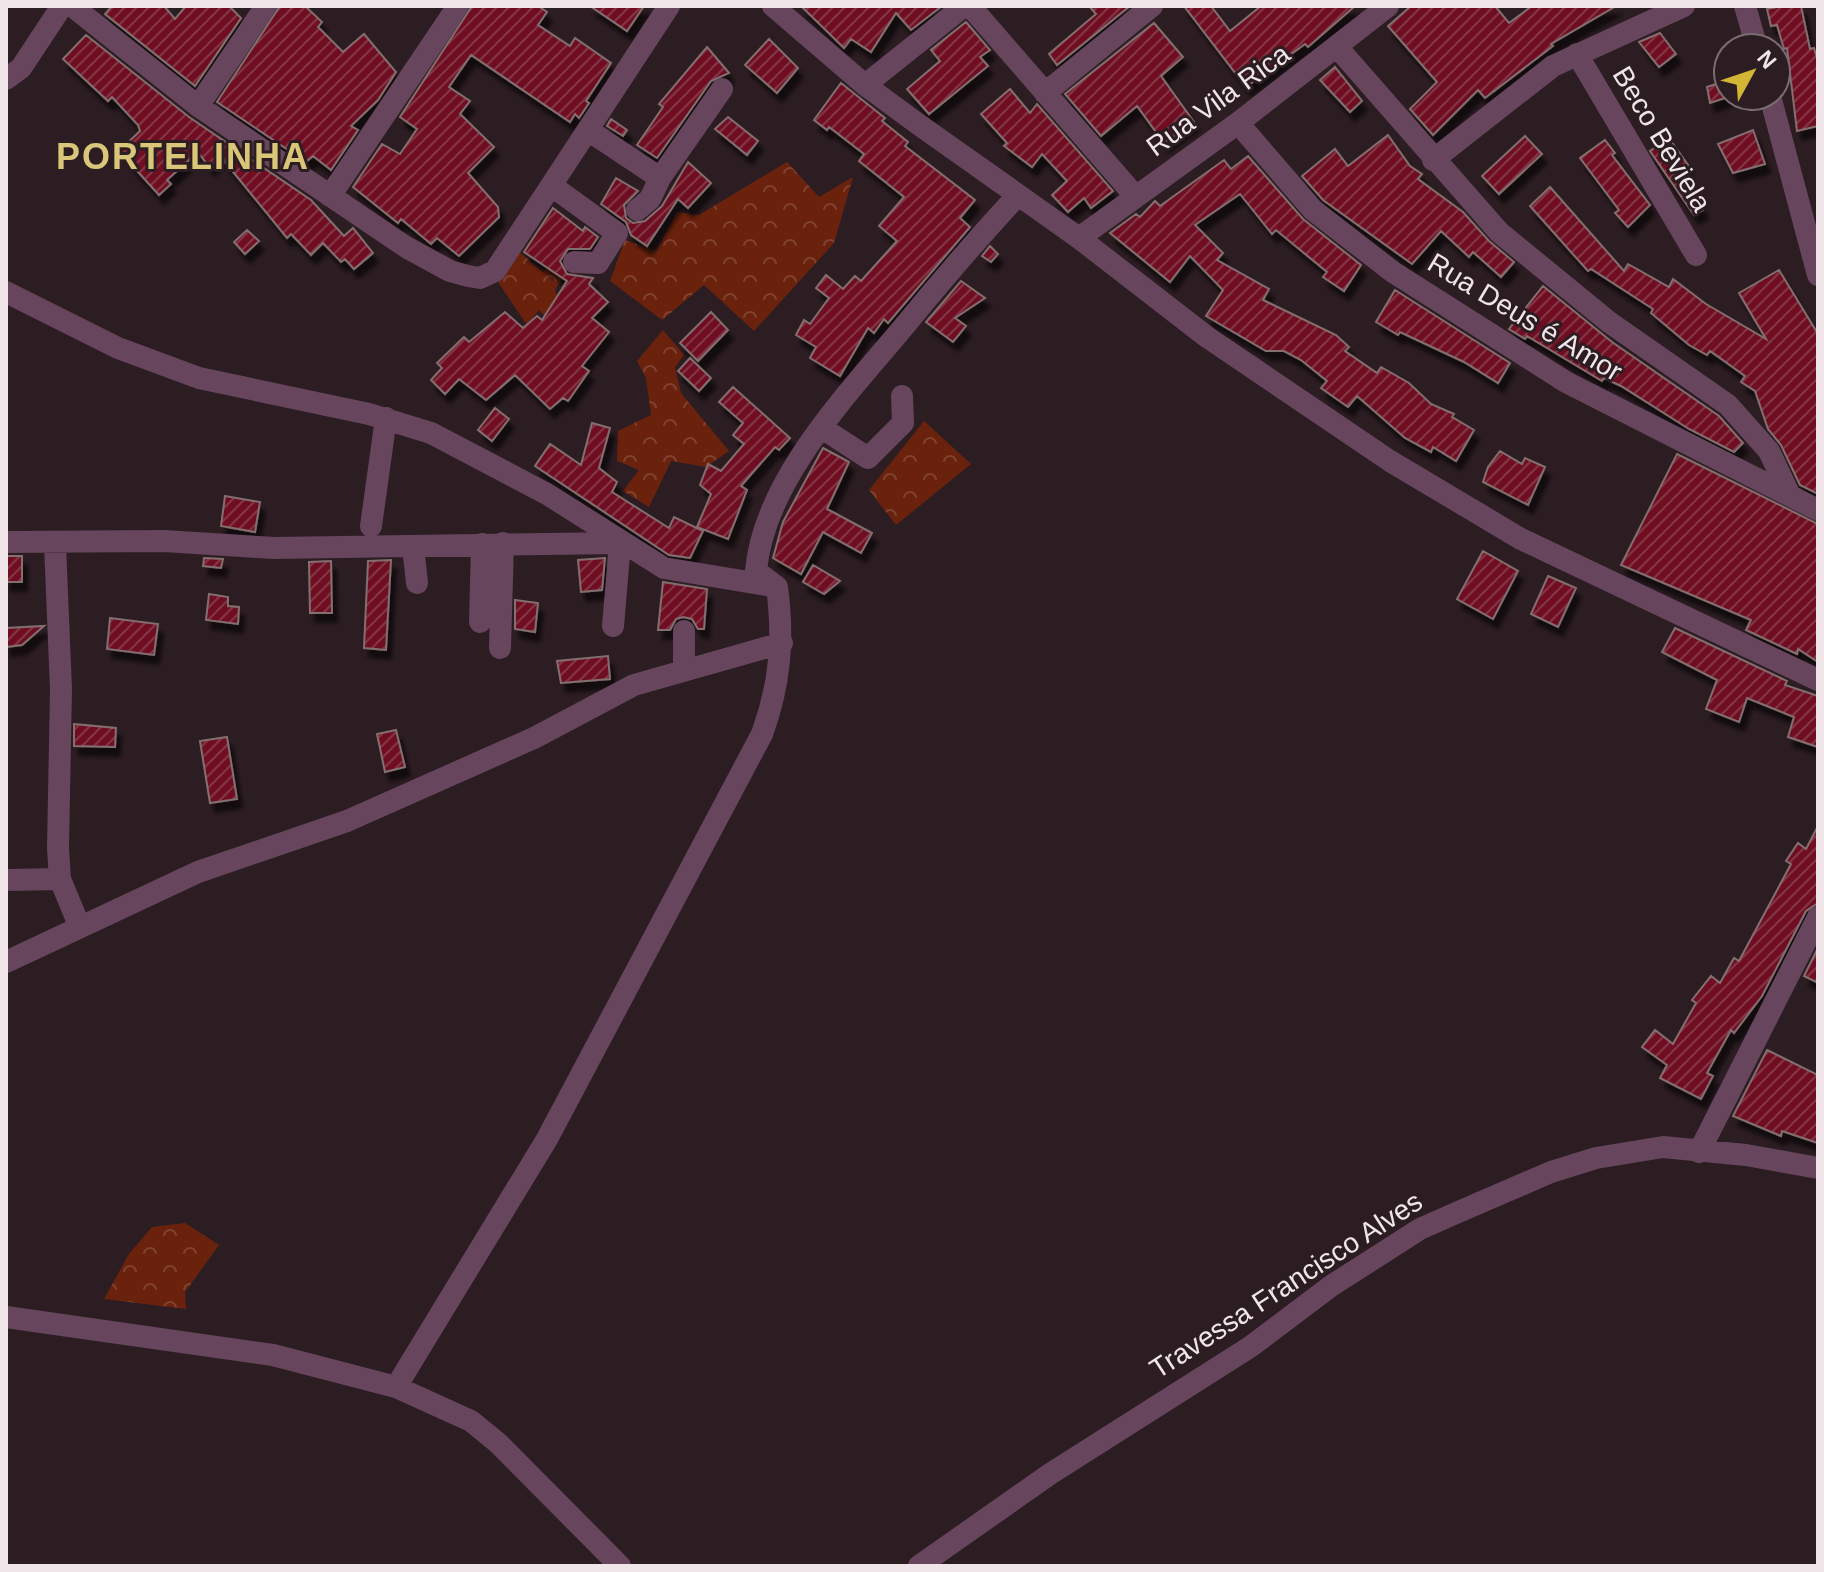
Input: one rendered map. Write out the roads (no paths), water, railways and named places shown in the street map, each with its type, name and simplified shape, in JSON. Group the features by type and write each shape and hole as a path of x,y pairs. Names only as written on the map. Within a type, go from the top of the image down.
{"street":[{"path":"6,79 21,68 62,6"},
{"path":"72,6 198,106 330,196 439,265 480,278 495,271 669,6"},
{"path":"198,106 266,6"},
{"path":"330,196 458,6"},
{"path":"773,6 865,85 1079,238 1207,337 1390,461 1521,539 1818,680"},
{"path":"865,85 967,6 1136,197"},
{"path":"1045,93 1152,6"},
{"name":"Rua Vila Rica","path":"1079,238 1338,48 1388,6"},
{"path":"1433,160 1538,77 1577,54 1684,6"},
{"path":"1745,6 1752,32"},
{"path":"1338,48 1499,232 1561,285 1728,405 1769,451 1790,496"},
{"name":"Beco Beviela","path":"1577,54 1696,255"},
{"path":"637,210 650,199 660,178 722,89"},
{"path":"1774,112 1818,275"},
{"name":"Rua Deus é Amor","path":"1238,123 1313,210 1393,272 1566,382 1818,510"},
{"path":"588,130 660,178"},
{"path":"552,186 617,233 598,263 574,262"},
{"path":"396,1387 547,1139 744,770 775,698 782,643 777,587 756,571 764,526 822,428 925,299 1018,195"},
{"path":"6,292 171,369 227,386 386,418 431,433 547,494 664,568 777,587"},
{"path":"822,428 865,467 903,423 902,396"},
{"path":"371,526 386,418"},
{"path":"6,542 164,541 274,548 620,543"},
{"path":"480,622 492,543"},
{"path":"492,543 500,648"},
{"path":"613,626 620,543"},
{"path":"55,544 61,689 60,879 79,925"},
{"path":"413,546 417,583"},
{"path":"684,631 684,669"},
{"path":"6,962 79,925 198,872 347,821 534,738 634,685 782,643"},
{"path":"6,880 60,879"},
{"path":"1699,1152 1818,917"},
{"name":"Travessa Francisco Alves","path":"919,1566 1050,1474 1250,1347 1331,1286 1420,1229 1533,1179 1596,1158 1663,1147 1746,1155 1818,1168"},
{"path":"6,1317 273,1355 396,1387 471,1421 498,1443 620,1566"}],"district":[{"name":"PORTELINHA","path":"183,156"}]}
